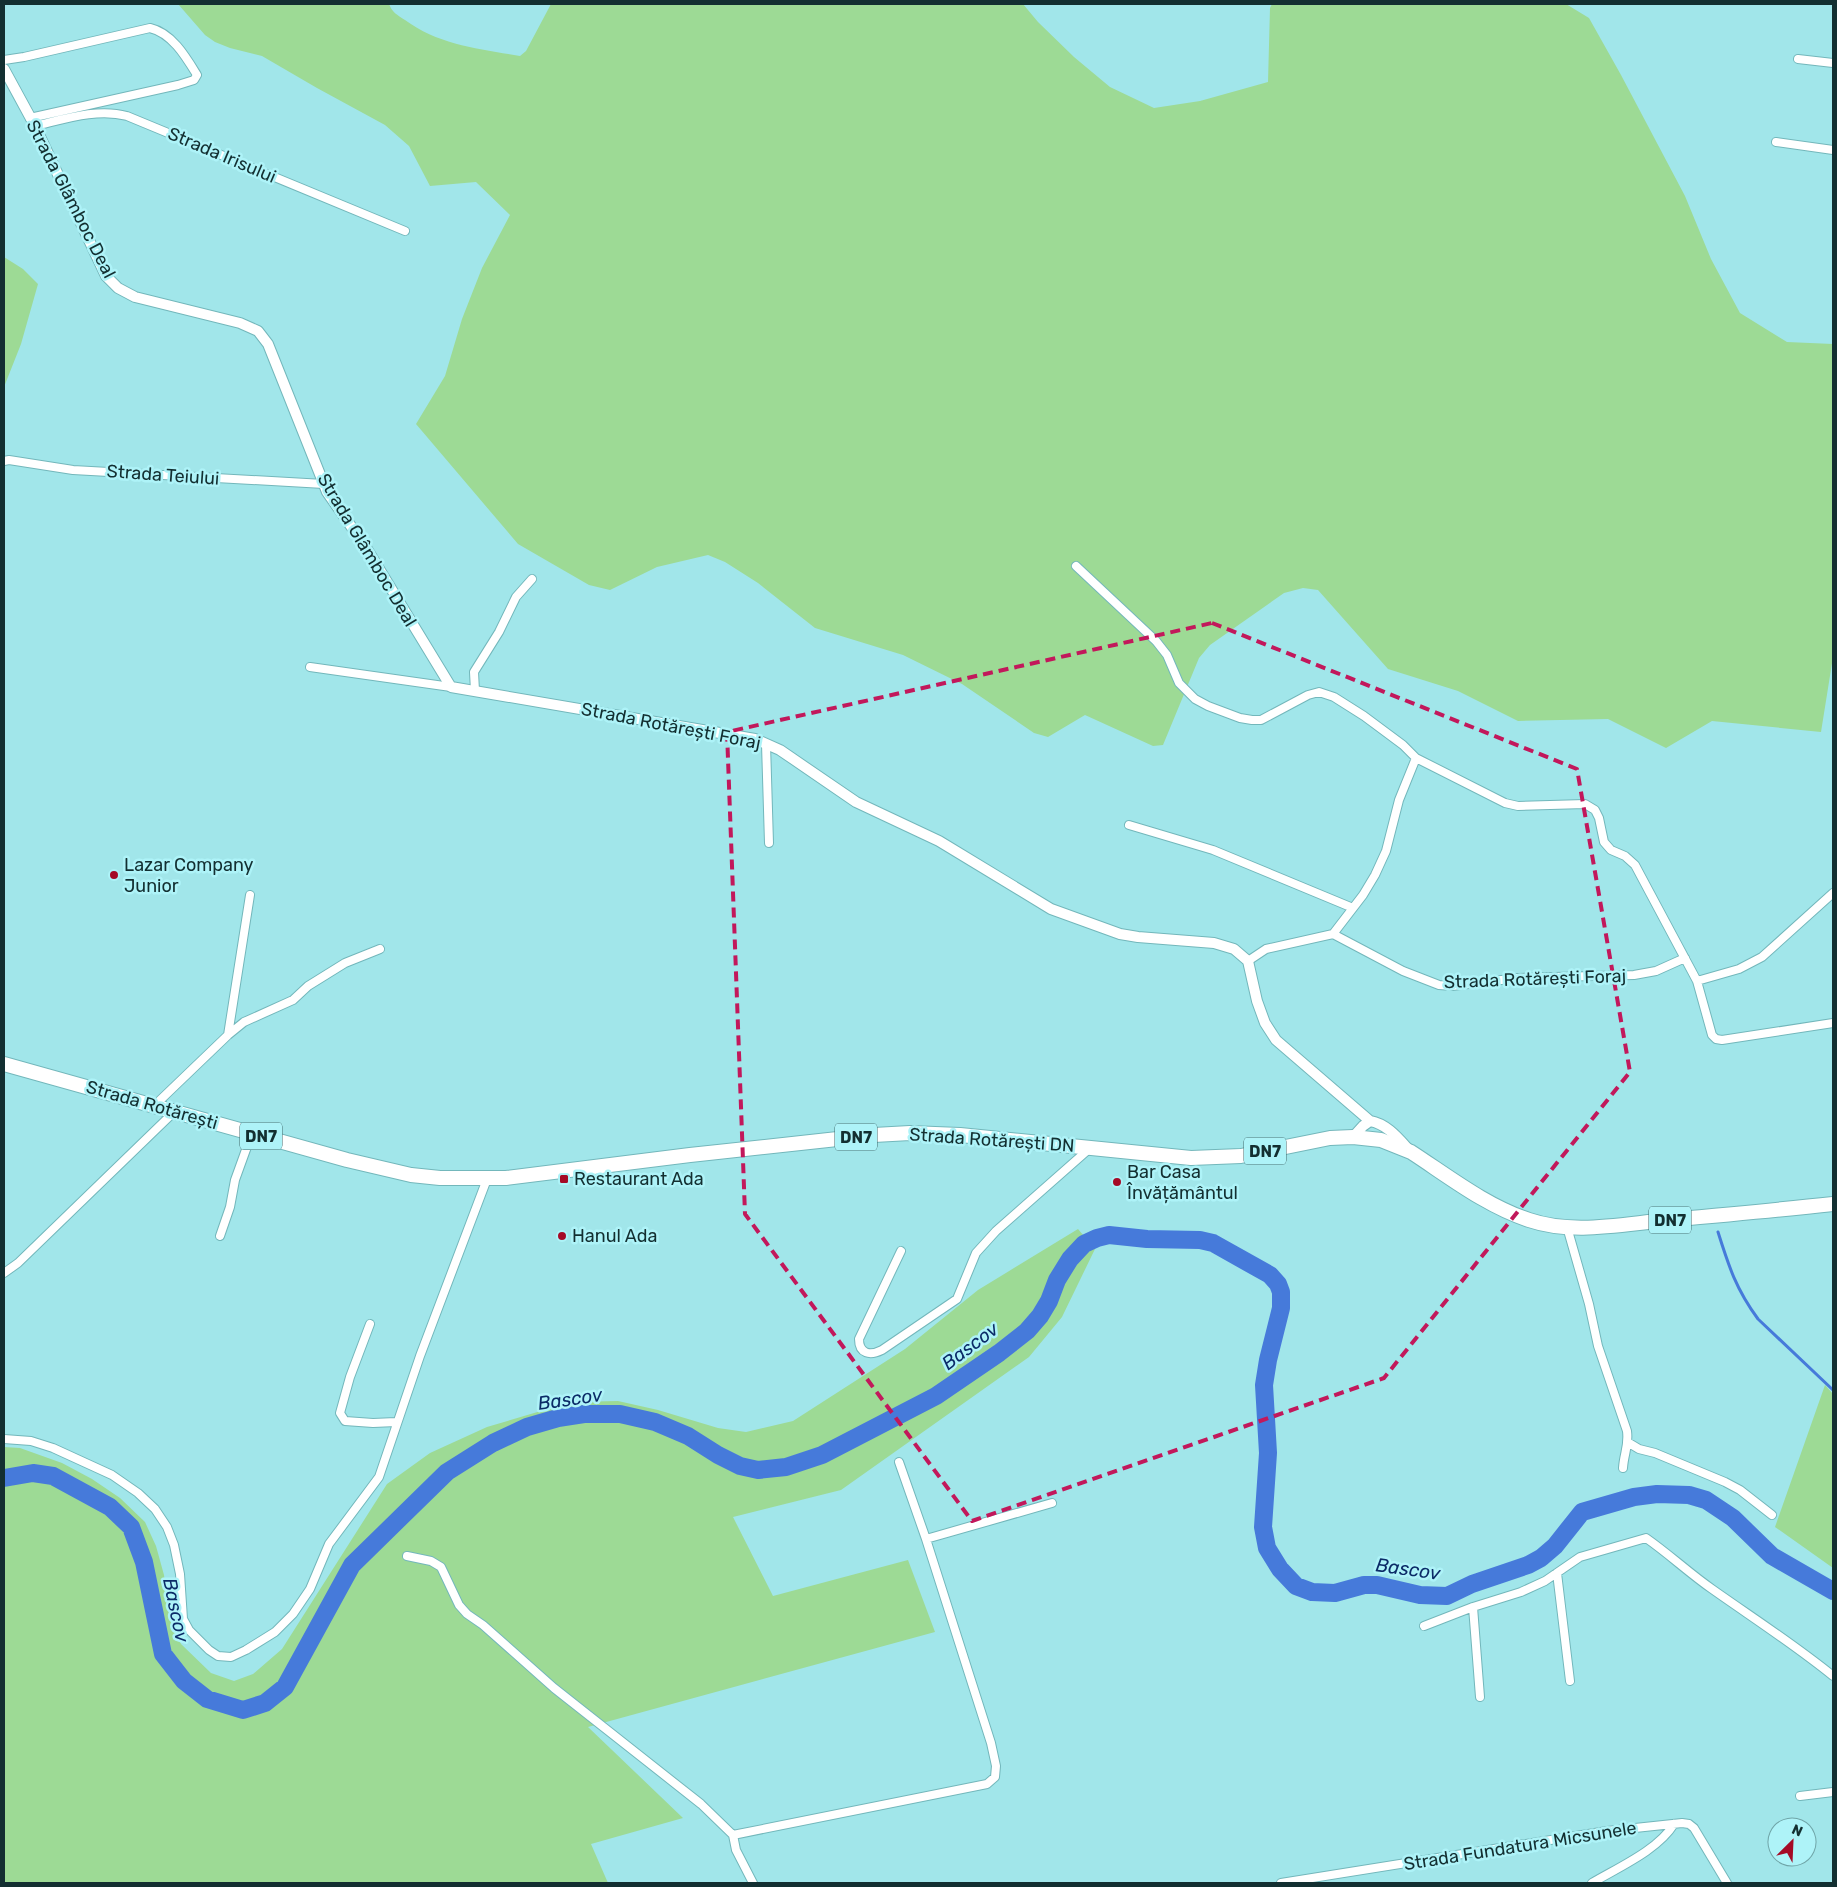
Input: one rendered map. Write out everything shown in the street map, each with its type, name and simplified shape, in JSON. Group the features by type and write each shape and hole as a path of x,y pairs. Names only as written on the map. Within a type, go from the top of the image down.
{"highway":[{"name":"Strada Rotărești","path":"4,1064 347,1160 411,1175 487,1179 537,1175"},
{"name":"Strada Rotărești DN","path":"537,1175 690,1155 874,1135 910,1133 960,1134 1208,1158 1242,1156 1314,1141 1353,1137 1381,1140 1411,1152 1502,1209 1548,1225 1567,1227 1610,1226 1833,1204"}],"street":[{"path":"4,60 150,28 160,30 171,38 197,75 194,80 178,85 32,122"},
{"path":"1798,59 1833,63"},
{"name":"Strada Glâmboc Deal","path":"4,69 32,122 106,276 118,288 134,296 240,324 258,331 268,344 324,484 334,504 368,549 451,687"},
{"name":"Strada Irisului","path":"32,122 98,113 114,112 128,116 405,231"},
{"path":"1776,142 1833,150"},
{"name":"Strada Teiului","path":"4,461 9,460 72,470 324,484"},
{"path":"1076,566 1156,641 1167,654 1179,683 1195,699 1240,718 1261,720 1308,695 1319,692 1334,697 1364,716 1403,744 1416,758 1505,803 1518,806 1585,804 1595,810 1599,818 1604,842 1611,850 1625,856 1635,865 1685,958 1697,981 1712,1035 1716,1039 1722,1040 1833,1023"},
{"path":"474,691 474,672 499,632 516,597 532,579"},
{"name":"Strada Rotărești Foraj","path":"310,667 451,687 740,736 766,744 794,758 856,802 939,841 1051,908 1120,934 1224,945 1234,949 1248,961"},
{"path":"766,744 769,843"},
{"path":"1411,1152 1392,1132 1370,1121 1276,1040 1265,1023 1257,1001 1248,961 1266,949 1334,934 1375,876 1386,851 1399,800 1416,758"},
{"path":"1129,826 1213,850 1353,908"},
{"path":"1697,981 1739,970 1762,957 1833,893"},
{"path":"228,1035 250,895"},
{"name":"Strada Rotărești Foraj","path":"1334,934 1403,971 1439,985 1452,986 1518,978 1634,975 1656,971 1685,958"},
{"path":"154,1106 244,1022 293,1000 308,986 346,963 380,949"},
{"path":"4,1272 18,1262 175,1111"},
{"path":"1353,1137 1370,1121"},
{"path":"220,1236 230,1207 235,1180 252,1133"},
{"name":"Strada Rotărești DN","path":"902,1251 859,1339 859,1346 866,1353 874,1354 882,1350 957,1299 976,1253 996,1231 1090,1148"},
{"path":"4,1439 31,1441 53,1448 112,1475 138,1493 155,1509 167,1527 174,1545 180,1574 183,1619 189,1630 209,1650 218,1656 231,1657 246,1650 275,1632 294,1614 310,1589 330,1544 379,1477 396,1422 487,1179"},
{"path":"1567,1227 1608,1381 1627,1431 1629,1442 1633,1447 1656,1453 1725,1482 1772,1515"},
{"path":"370,1324 350,1376 340,1414 345,1421 396,1422"},
{"path":"1623,1468 1623,1459 1629,1442"},
{"path":"733,1835 987,1784 994,1777 996,1766 991,1743 926,1539 899,1462"},
{"path":"926,1539 1052,1503"},
{"path":"1424,1626 1473,1607 1521,1592 1545,1581 1580,1557 1646,1538 1698,1580 1813,1659 1833,1676"},
{"path":"407,1556 431,1561 441,1568 459,1605 467,1614 483,1624 554,1688 694,1798 733,1835 736,1850 753,1883"},
{"path":"1557,1573 1570,1681"},
{"path":"1473,1607 1480,1697"},
{"path":"1800,1796 1833,1792"},
{"path":"1592,1883 1655,1845 1666,1836 1674,1824"},
{"name":"Strada Fundatura Micsunele","path":"1281,1883 1607,1831 1674,1824 1689,1824 1694,1828 1727,1883"}],"highlighted area":[{"path":"1212,623 1577,769 1630,1072 1384,1378 972,1521 745,1214 727,732"}],"green space":[{"path":"178,4 389,4 397,15 418,28 446,41 520,56 526,51 551,4 1023,4 1038,22 1074,57 1110,87 1154,108 1200,101 1268,82 1270,8 1272,4 1566,4 1589,18 1685,196 1711,259 1740,313 1787,342 1833,344 1833,657 1821,732 1712,721 1666,748 1608,719 1518,721 1458,691 1388,669 1318,590 1303,588 1284,593 1210,645 1199,658 1163,745 1153,746 1085,715 1048,737 1034,733 962,684 903,655 815,628 758,583 725,562 708,555 657,567 610,590 589,585 518,544 416,424 445,376 462,319 482,268 510,215 476,182 430,186 409,146 385,125 262,56 215,42 205,35"},
{"path":"4,257 23,269 38,284 21,344 4,387"},
{"path":"1078,1229 1095,1249 1062,1317 1029,1357 841,1490 733,1517 773,1596 908,1560 935,1632 588,1727 683,1818 591,1844 608,1883 4,1883 4,1447 20,1448 62,1463 92,1479 120,1498 145,1522 156,1546 164,1575 170,1620 181,1644 211,1673 234,1681 253,1674 282,1649 387,1484 430,1453 487,1427 571,1402 618,1401 658,1410 718,1428 746,1432 793,1421 905,1349 978,1290"},
{"path":"1825,1385 1833,1394 1833,1568 1775,1527"}],"waterway":[{"path":"1718,1232 1734,1277 1744,1298 1758,1319 1833,1390"},
{"name":"Bascov","path":"4,1478 33,1473 53,1476 110,1507 131,1527 144,1562 163,1654 184,1681 207,1699 243,1710 265,1703 285,1687 352,1565 447,1472 493,1443 527,1427 558,1418 584,1414 620,1414 655,1422 688,1436 740,1466 758,1470 786,1467 822,1455 936,1396 999,1353 1027,1331 1040,1316 1049,1301 1057,1280 1070,1259 1084,1244 1109,1235 1147,1239 1200,1240 1213,1243 1270,1275 1278,1284 1281,1292 1281,1308 1264,1385 1268,1453 1263,1527 1267,1548 1280,1569 1296,1586 1312,1592 1335,1593 1364,1585 1377,1585 1420,1595 1447,1596 1472,1584 1528,1565 1541,1558 1555,1546 1582,1512 1634,1497 1657,1494 1689,1495 1706,1500 1733,1518 1772,1556 1833,1591"}],"place":[{"name":"Lazar Company Junior","path":"114,875"},
{"name":"Restaurant Ada","path":"564,1179"},
{"name":"Bar Casa Învățământul","path":"1117,1182"},
{"name":"Hanul Ada","path":"562,1236"}]}
